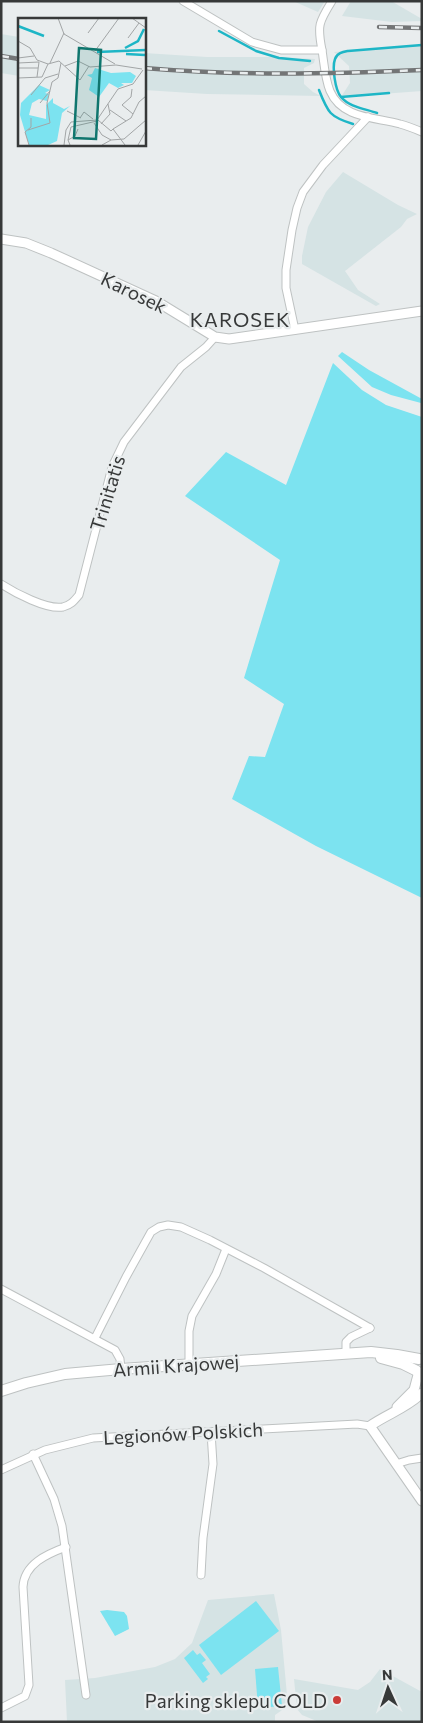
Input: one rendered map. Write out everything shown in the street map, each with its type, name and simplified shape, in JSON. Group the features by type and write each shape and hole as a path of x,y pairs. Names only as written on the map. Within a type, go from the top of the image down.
{"main road":[{"name":"Armii Krajowej","path":"1,1392 26,1383 55,1376 121,1369 371,1352 420,1358"},
{"name":"Armii Krajowej","path":"350,1354 394,1361 419,1375"},
{"path":"419,1375 420,1358"}],"street":[{"path":"183,1 252,42 281,50 322,50"},
{"path":"332,1 321,19 318,31 328,84 335,100 348,111 402,124 422,132"},
{"path":"295,330 286,288 286,270 297,208 303,192 323,165 368,117"},
{"name":"Karosek","path":"1,239 26,243 60,257 156,302 215,337 229,339 422,312"},
{"name":"Trinitatis","path":"1,584 50,607 62,607 72,603 79,596 112,467 124,442 181,367 206,347 215,337"},
{"path":"95,1338 130,1269 152,1232 158,1227 168,1225 181,1227 226,1249 273,1273 370,1328 351,1337 346,1342 350,1354"},
{"path":"189,1364 189,1331 192,1316 216,1274 226,1249"},
{"path":"1,1288 115,1350 120,1359 121,1369"},
{"path":"419,1375 413,1392 390,1413 370,1426 422,1501"},
{"path":"390,1413 409,1405 422,1393"},
{"name":"Legionów Polskich","path":"1,1470 33,1454 93,1438 357,1424 370,1426"},
{"path":"201,1575 203,1538 213,1464 211,1432"},
{"path":"33,1454 58,1510 66,1548 86,1695"},
{"path":"396,1464 422,1458"},
{"path":"1,1708 25,1696 28,1685 23,1587 26,1574 30,1568 43,1558 66,1548"}],"shaded area":[{"path":"293,1 325,1 318,12"},
{"path":"351,1 391,1 422,19 422,21 392,22 342,16"},
{"path":"1,34 18,37 18,76 1,73"},
{"path":"422,45 422,91 341,97 350,83 349,66 334,52"},
{"path":"145,53 207,57 315,59 314,63 304,68 304,84 321,96 207,94 145,90"},
{"path":"343,172 398,205 417,214 407,219 401,227 345,271 358,290 380,304 376,306 302,264 308,227 326,192"},
{"path":"342,352 369,370 422,399 421,403 391,395 372,387 338,356"},
{"path":"333,363 362,390 386,405 422,417 422,898 316,846 232,799 249,756 265,757 284,704 244,678 280,560 185,496 226,452 286,485"},
{"path":"274,1594 281,1630 288,1706 275,1715 275,1722 67,1722 65,1680 95,1678 155,1667 175,1659 192,1643 208,1600"},
{"path":"256,1601 279,1631 221,1675 199,1645"},
{"path":"100,1611 124,1612 127,1616 129,1629 115,1636"},
{"path":"193,1650 197,1655 200,1653 206,1660 202,1663 210,1674 203,1683 184,1658"},
{"path":"278,1667 282,1706 258,1708 255,1669"},
{"name":"Parking sklepu COLD","path":"380,1669 422,1692 422,1722 319,1722 302,1715 297,1709 294,1679 358,1690 370,1682"}],"waterway":[{"path":"219,31 256,51 279,58 310,61"},
{"path":"377,113 353,105 341,97 335,78 334,63 337,55 348,51 422,45"},
{"path":"319,90 331,113 339,119 353,124"},
{"path":"341,97 389,93"}],"railway":[{"path":"379,27 422,28"},
{"path":"1,56 18,59"},
{"path":"145,68 283,74 422,70"}],"place":[{"name":"Parking sklepu COLD","path":"337,1700"}],"district":[{"name":"KAROSEK","path":"240,319"}]}
